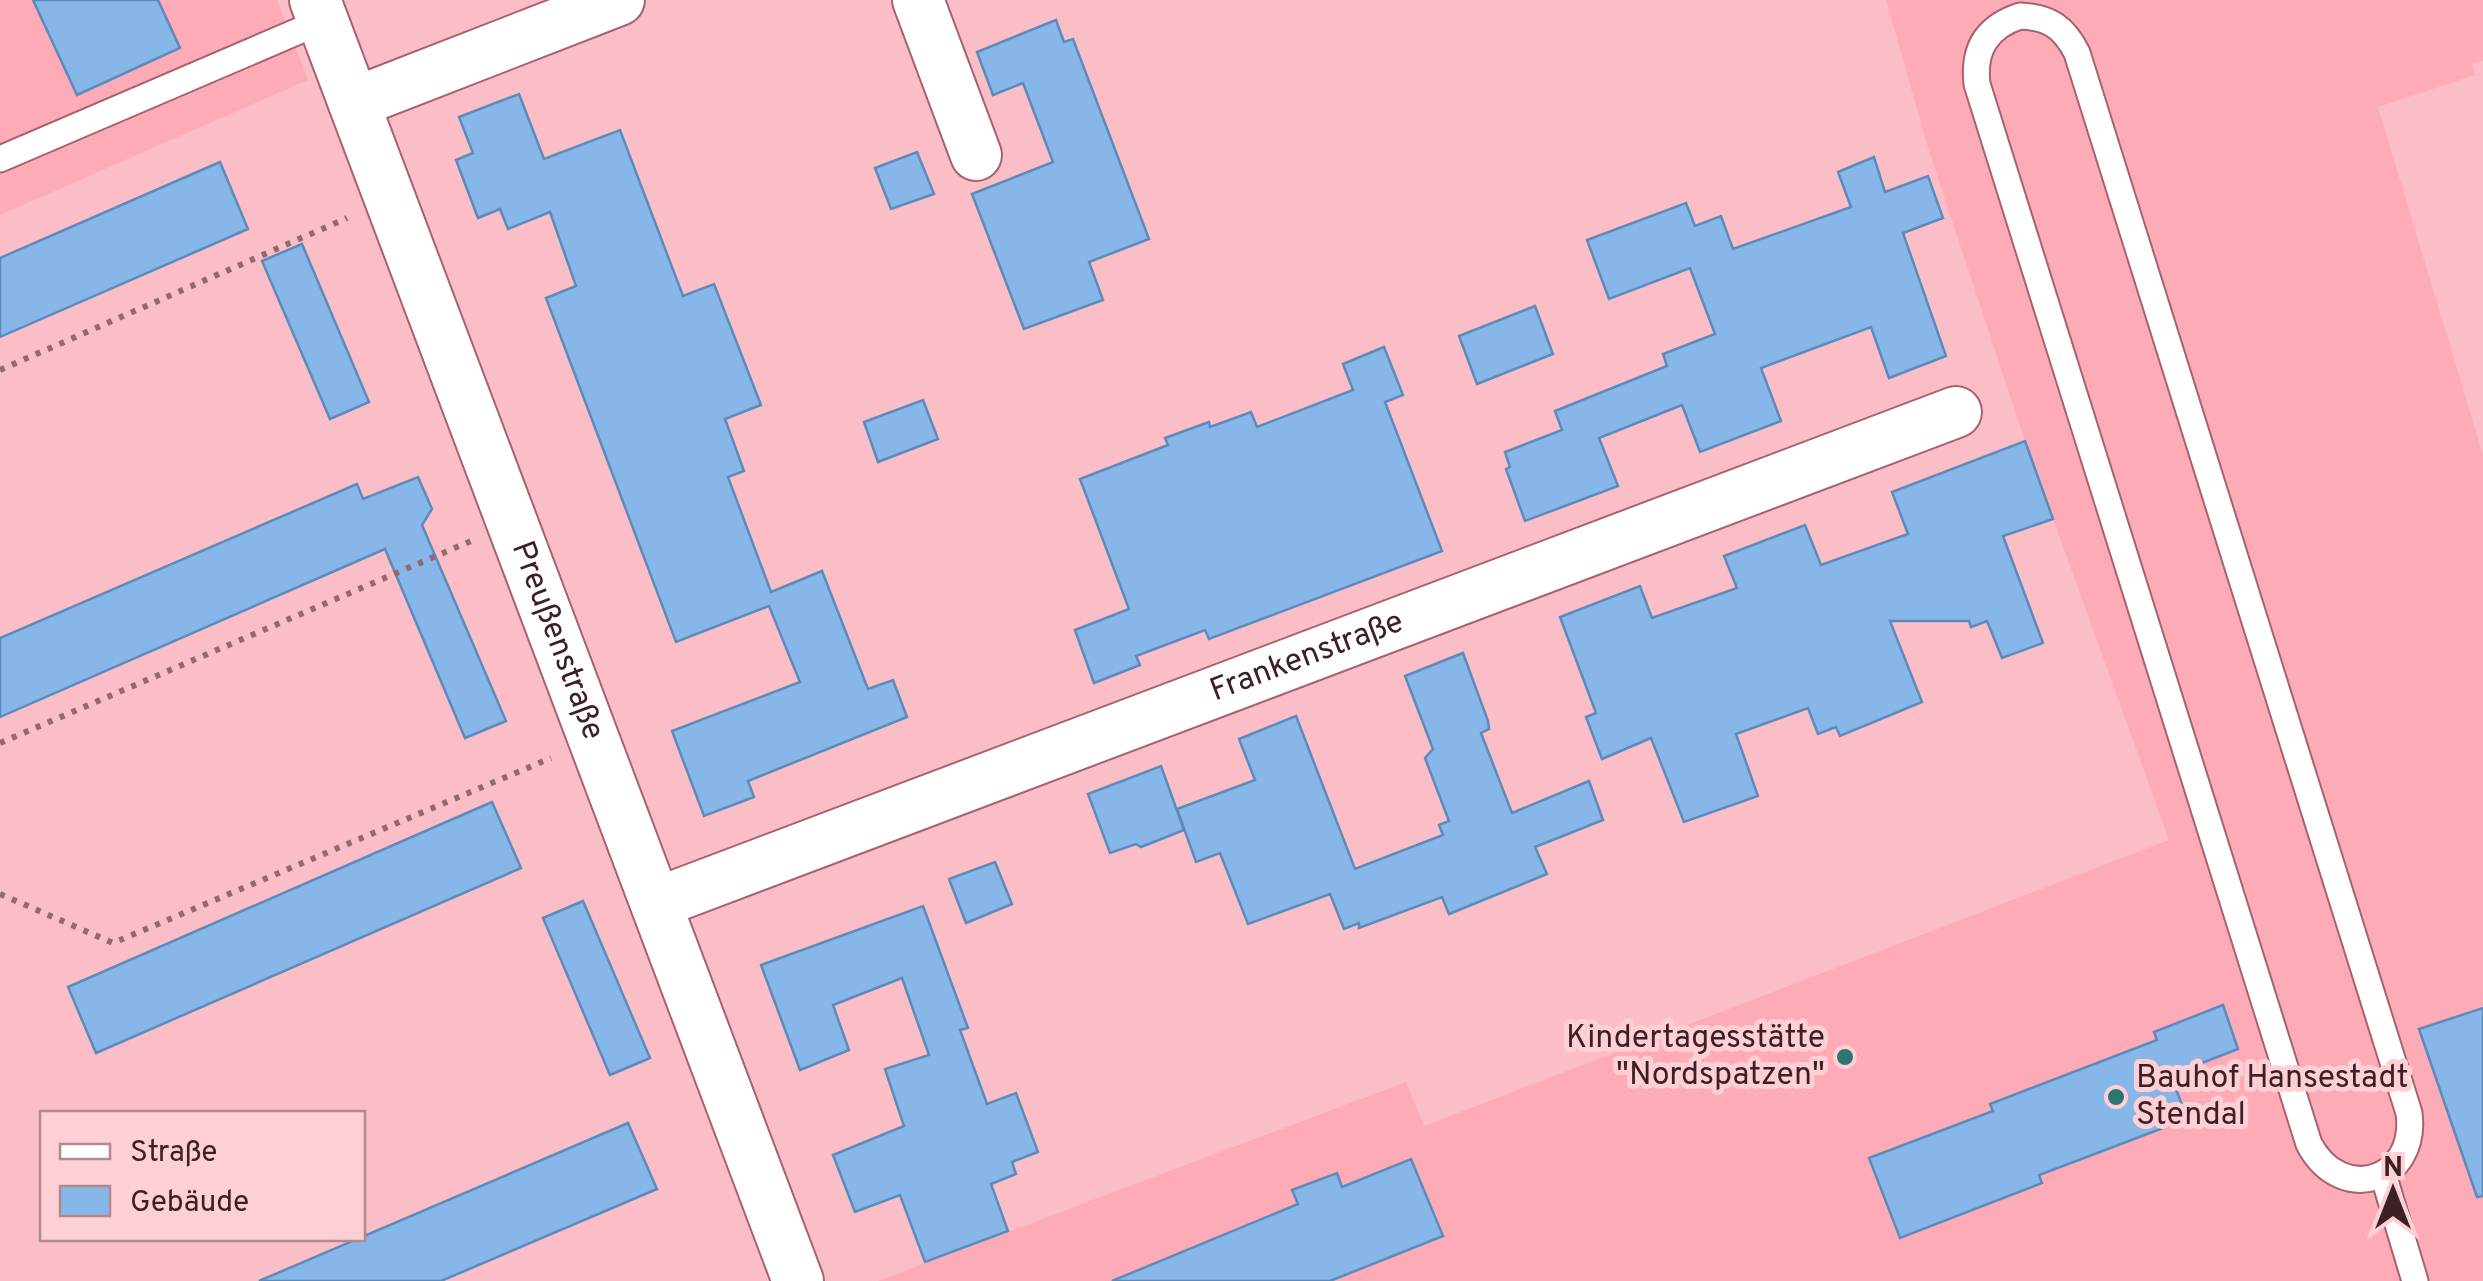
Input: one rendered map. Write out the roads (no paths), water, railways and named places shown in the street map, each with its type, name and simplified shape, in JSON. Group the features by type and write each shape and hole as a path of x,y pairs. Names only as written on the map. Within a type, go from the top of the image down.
{"street":[{"path":"354,103 619,0"},
{"path":"918,0 976,154"},
{"name":"Preußenstraße","path":"318,10 798,1281"},
{"name":"Frankenstraße","path":"657,903 1956,412"}],"lane":[{"path":"0,159 318,10"},
{"path":"2020,16 2039,17 2056,24 2069,36 2077,52 2409,1112 2408,1148 2398,1163 2383,1174 2366,1180 2348,1179 2331,1172 2309,1144 1977,84 1979,48 1988,32 2003,21 2020,16"},
{"path":"2383,1174 2414,1281"}],"place":[{"name":"Kindertagesstätte \"Nordspatzen\"","path":"1845,1057"},
{"name":"Bauhof Hansestadt Stendal","path":"2116,1097"}]}
